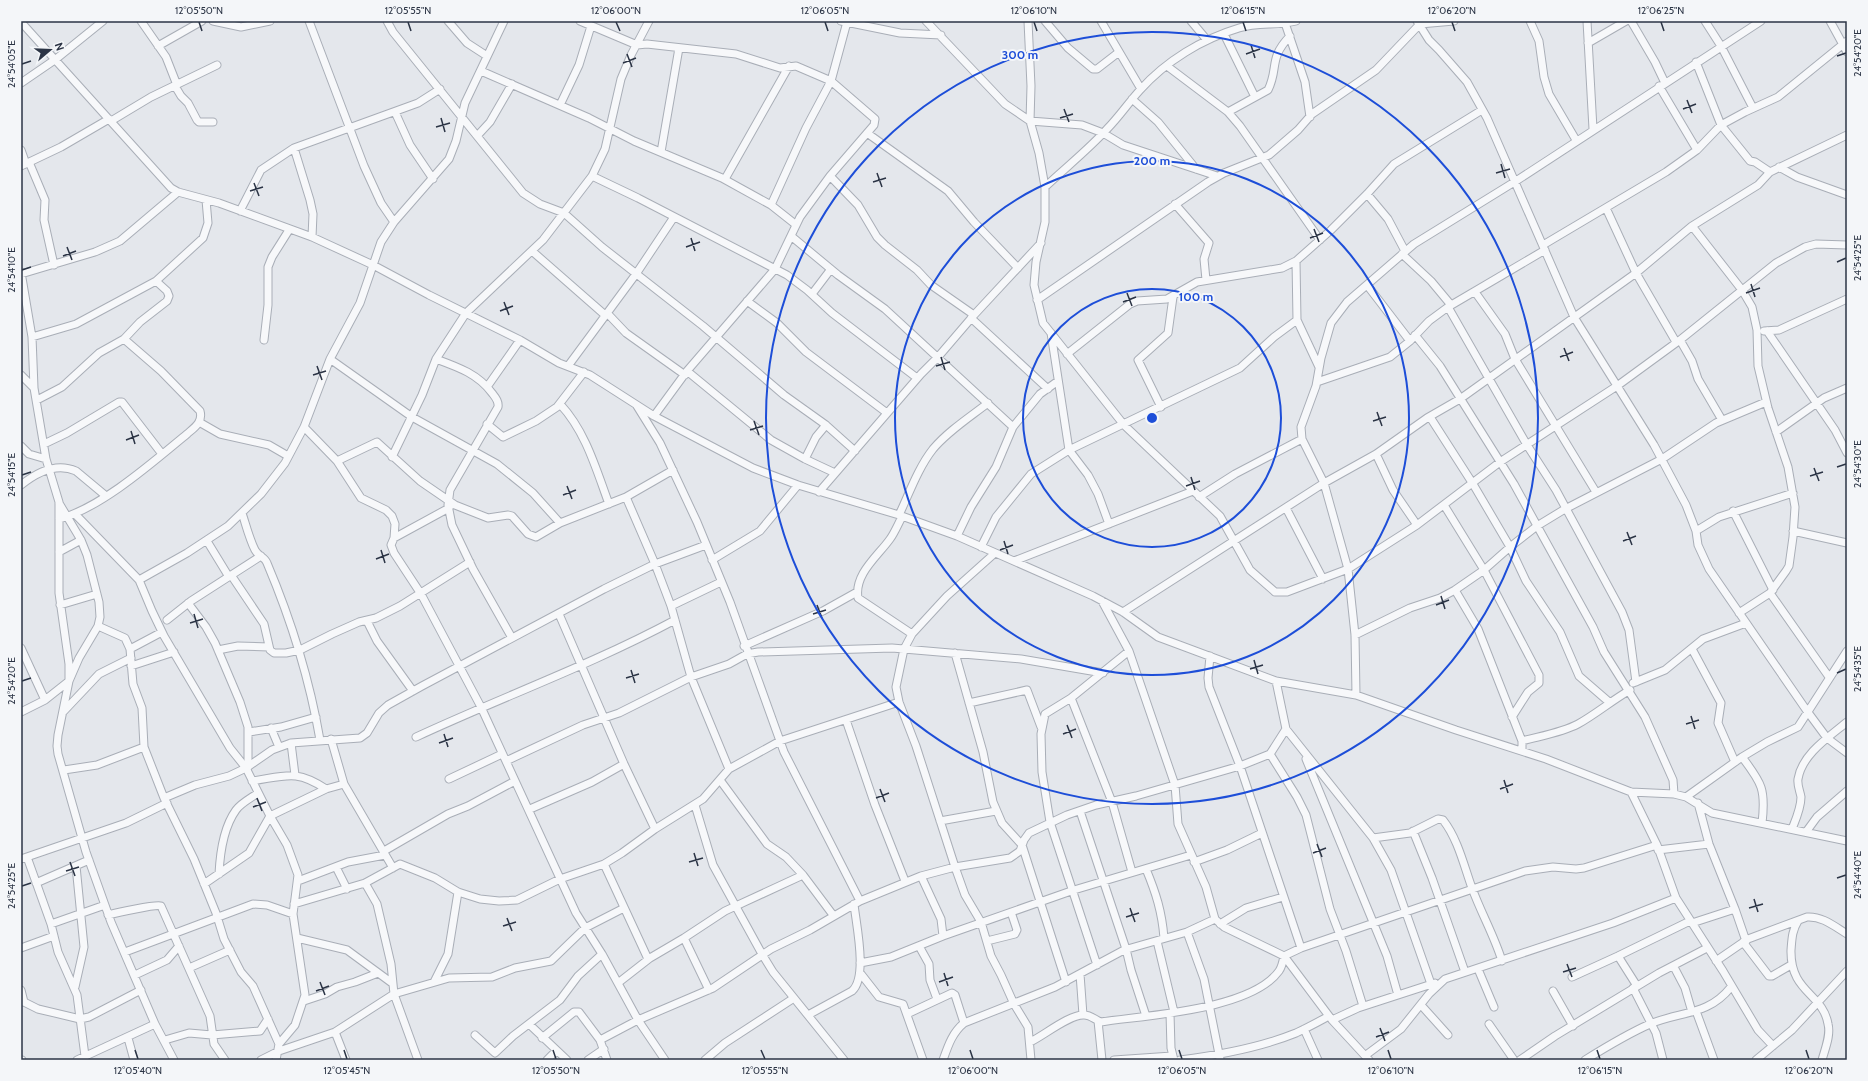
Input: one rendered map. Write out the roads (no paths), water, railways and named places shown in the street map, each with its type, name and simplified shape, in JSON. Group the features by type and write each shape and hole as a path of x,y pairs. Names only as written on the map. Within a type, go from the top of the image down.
{"street":[{"path":"141,21 166,57 176,86 181,96 188,103 197,120 199,122 213,122"},
{"path":"158,46 202,21"},
{"path":"213,21 241,27 270,21"},
{"path":"308,21 349,129 381,203 394,222"},
{"path":"387,21 393,32 478,135 523,193 540,204 564,213 602,247 716,338 784,395 826,425 855,451"},
{"path":"448,21 467,43 487,56"},
{"path":"139,580 207,541 228,526 261,494 288,456 304,427 330,359 360,303 381,242 394,222 449,159 465,104 504,21"},
{"path":"580,21 637,45 647,44 736,54 780,68 796,66 830,81 874,117 875,121 867,133 830,176 795,224 791,236 775,269 686,373 654,416"},
{"path":"392,457 412,417 436,359 466,313 532,251 564,213 592,176 605,148 621,78 649,21"},
{"path":"926,21 941,35 1005,104 1030,121 1082,125 1103,133 1123,145 1218,176"},
{"path":"1028,21 1031,86 1030,121 1039,153 1045,187 1045,222 1042,242 1036,262 1034,285 1043,323 1124,425 1220,516 1250,570 1275,592 1287,592 1348,569 1417,525 1500,462 1617,386 1678,341 1776,263 1805,247 1816,244 1847,245"},
{"path":"1045,21 1068,48 1093,70 1097,69 1120,52"},
{"path":"1101,21 1140,89"},
{"path":"1191,21 1207,40"},
{"path":"1045,187 1103,133 1140,89 1166,66 1207,40 1224,34 1253,25 1296,21"},
{"path":"1037,300 1175,204 1218,176 1269,155 1298,130 1310,117 1376,70 1423,23 1454,21"},
{"path":"1530,21 1538,41 1544,77 1549,94 1576,140"},
{"path":"1587,21 1593,129"},
{"path":"1588,43 1626,21"},
{"path":"1632,21 1655,62 1662,84 1697,150"},
{"path":"1706,21 1721,46 1753,108"},
{"path":"1746,21 1750,28"},
{"path":"1356,695 1355,635 1348,569 1324,483 1302,439 1302,427 1317,382 1319,367 1331,324 1347,302 1421,239 1516,181 1576,140 1761,21"},
{"path":"1830,21 1845,42 1847,52"},
{"path":"21,22 171,188 178,192 240,211 289,230 312,237 373,265 568,366 584,372 654,416 739,462 798,485 900,516 956,536 1102,600 1123,612 1158,637 1276,681 1356,695 1388,708 1522,751 1631,792 1674,794 1686,797 1712,813 1847,841"},
{"path":"771,205 806,128 830,81 844,22 900,33 941,35"},
{"path":"21,83 56,59 98,23"},
{"path":"1285,23 1305,82 1310,117"},
{"path":"1423,23 1428,40 1439,50 1467,82 1482,110 1516,181 1574,317 1662,459 1686,506 1696,531 1698,545 1709,569 1827,738 1847,753"},
{"path":"560,105 579,65 591,26"},
{"path":"1224,34 1255,97"},
{"path":"1228,112 1268,90 1271,84 1276,54 1290,36"},
{"path":"1317,382 1390,357 1429,321 1450,306 1475,292 1606,208 1666,172 1697,150 1721,125 1778,97 1845,42"},
{"path":"662,152 679,48"},
{"path":"1696,62 1721,125 1750,161 1755,162 1770,172"},
{"path":"26,164 61,147 151,97 217,65"},
{"path":"725,179 789,66"},
{"path":"1166,66 1228,112 1263,158 1320,240"},
{"path":"481,71 725,179 771,205 795,224"},
{"path":"478,135 490,122 512,84"},
{"path":"240,211 261,170 294,148 418,103 440,89"},
{"path":"1132,99 1158,122 1196,169"},
{"path":"1067,354 1130,304 1173,297 1197,282 1282,268 1296,261 1367,194 1394,164 1482,110"},
{"path":"395,112 410,145 433,179"},
{"path":"867,133 948,191 974,222 1018,268"},
{"path":"1123,612 1324,483 1376,454 1430,417 1460,399 1636,273 1692,226 1758,185 1770,172 1847,135"},
{"path":"294,148 313,214 312,237"},
{"path":"21,150 26,164 45,200 44,220 54,265"},
{"path":"1779,167 1797,177 1847,195"},
{"path":"592,176 775,269 812,294 832,313 917,378"},
{"path":"830,176 858,205 877,237 885,246 917,270 931,284 972,316 1048,389"},
{"path":"174,1060 165,1040 155,1024 108,915 82,837 57,746 69,681 69,664 60,605 58,502 46,460 34,388 32,337 21,274 95,252 120,241 178,192"},
{"path":"1367,194 1388,219 1404,253 1431,281 1450,306 1489,379 1527,445 1552,484 1625,618 1629,630 1636,682"},
{"path":"32,337 76,324 156,281 203,238 208,223 206,200"},
{"path":"1175,204 1209,243 1204,259 1206,280"},
{"path":"1606,208 1636,273 1692,361 1698,380 1722,420"},
{"path":"568,366 636,274 674,217"},
{"path":"1692,226 1742,290 1752,307 1757,330 1758,366 1766,402 1788,467 1795,507 1789,566 1771,591 1739,613"},
{"path":"264,340 268,305 268,267 272,257 289,230"},
{"path":"791,236 831,269 885,309 912,336 938,357 1013,427"},
{"path":"819,492 917,378 938,357 972,316 1042,242"},
{"path":"532,251 626,333 686,373 771,440 805,459 835,473"},
{"path":"1296,261 1297,320 1319,367"},
{"path":"812,294 831,269"},
{"path":"37,400 62,387 99,353 124,339 140,322 167,301 169,296 167,291 156,281"},
{"path":"1367,285 1412,338 1440,366 1500,462 1593,627 1604,652 1645,717 1673,780 1674,794"},
{"path":"1475,292 1505,334 1515,359 1596,492"},
{"path":"1161,407 1138,360 1168,333 1173,297"},
{"path":"1757,330 1778,330 1810,317 1847,299"},
{"path":"747,301 777,323 806,352 887,413"},
{"path":"981,547 996,517 1031,474 1069,450 1124,425 1240,368 1274,337 1297,320"},
{"path":"1767,331 1835,430 1847,453"},
{"path":"1051,333 1069,450 1088,475 1098,494 1109,524"},
{"path":"59,519 75,514 106,496 162,454 199,422 201,417 200,411 161,371 124,339"},
{"path":"487,387 520,340"},
{"path":"330,359 412,417 497,464 533,493 560,523"},
{"path":"436,359 463,369 483,382 499,404 450,490 448,508 452,525 470,562 512,638"},
{"path":"487,424 501,436 505,437 536,421 560,404 584,372"},
{"path":"21,375 34,388"},
{"path":"956,536 971,507 996,467 1013,427 1040,394 1058,381"},
{"path":"1776,432 1816,403 1847,388"},
{"path":"44,444 67,433 119,402 122,402 162,454"},
{"path":"1355,635 1410,608 1440,598 1455,590 1484,570 1537,526 1565,509 1662,459 1722,420 1766,402"},
{"path":"912,634 858,598 857,592 871,560 889,541 923,465 933,450 945,437 988,403"},
{"path":"560,404 573,419 587,442 609,504"},
{"path":"636,405 660,443 673,470 721,582 780,741 857,902 861,974 852,992 808,1015"},
{"path":"1430,417 1473,484 1510,547 1526,581 1560,632 1579,676 1609,702"},
{"path":"199,422 220,434 269,445 288,456"},
{"path":"805,459 816,437 826,425"},
{"path":"304,427 337,461 361,498 386,510 392,516 395,524 394,538 391,545 394,553 421,594 481,707 502,754 530,809 560,880 585,928 602,954 638,1020 665,1060"},
{"path":"1199,497 1235,474 1302,439"},
{"path":"337,461 377,442 420,481 455,505 488,518 508,515 512,516 532,536 536,537 560,523 626,497 673,470"},
{"path":"21,446 29,454 46,460"},
{"path":"1376,454 1393,490 1417,525"},
{"path":"21,485 48,468 71,468 106,496"},
{"path":"712,560 760,531 798,485"},
{"path":"1014,561 1193,491"},
{"path":"1696,531 1719,517 1733,511 1793,493"},
{"path":"626,497 655,564 671,606 691,677 729,769"},
{"path":"21,712 45,700 69,681 79,658 98,626 100,617 97,594 81,540 58,502"},
{"path":"1444,505 1484,570 1540,680 1537,686 1528,692 1512,717"},
{"path":"394,538 448,508"},
{"path":"1286,508 1323,579"},
{"path":"1733,511 1771,591 1829,677"},
{"path":"242,512 253,546 266,560 291,621 312,694 320,740"},
{"path":"75,514 139,580 162,632 230,748 247,768 270,816 287,845 298,874 293,914 304,987 304,1001 294,1025 279,1048 276,1060"},
{"path":"1793,531 1847,543"},
{"path":"59,552 81,540"},
{"path":"207,541 242,594 257,612 264,624 269,647 274,653 286,653 300,650 352,625 367,621 388,612 421,594 470,562"},
{"path":"85,1056 75,987 58,952 51,924 36,883 24,858 82,837 126,824 194,785 229,776 247,768 278,747 291,742 360,738 364,736 379,713 388,705 413,691 655,564 706,545"},
{"path":"995,553 947,596 912,634 904,649 896,686 899,702 916,746 965,895 981,922 991,956 1014,1004 1028,1027 1031,1060"},
{"path":"167,620 188,603 261,556"},
{"path":"671,606 721,582"},
{"path":"1455,590 1478,629 1522,741 1522,751"},
{"path":"744,646 823,611 857,592"},
{"path":"60,605 97,594"},
{"path":"1102,600 1129,651 1175,785 1178,824 1206,887 1218,921 1284,956 1330,1018 1368,1058 1401,1029 1432,991 1445,980"},
{"path":"188,603 206,627 218,650 241,704 249,732 247,768"},
{"path":"559,614 582,664 624,764 655,829"},
{"path":"416,736 481,707 543,683 582,664 638,640 674,620"},
{"path":"367,621 376,642 413,691"},
{"path":"1522,741 1576,725 1593,716 1636,682 1665,670 1708,637 1746,623"},
{"path":"98,626 125,638 130,649 133,684 142,708 144,747 165,801 194,859 230,950 241,972 253,986 279,1048"},
{"path":"130,649 162,632"},
{"path":"218,650 238,646 269,647"},
{"path":"21,648 45,700"},
{"path":"1692,648 1721,703 1718,723 1736,762"},
{"path":"506,761 583,725 619,713 691,677 729,664 747,654 774,650 904,649 1021,659 1103,673"},
{"path":"1097,965 1074,890 1050,822 1042,772 1042,729 1045,714 1071,698 1129,651"},
{"path":"1686,797 1742,757 1767,742 1798,727 1847,651"},
{"path":"64,711 99,674 131,662 174,652"},
{"path":"955,653 984,752 996,811 1002,823 1022,846 1042,902 1066,982"},
{"path":"1210,656 1208,678 1209,687 1240,766 1300,948"},
{"path":"1276,681 1286,729 1373,838 1391,870 1431,984"},
{"path":"969,703 1027,690 1042,729"},
{"path":"1071,698 1112,802 1132,872"},
{"path":"294,904 366,883 396,865 404,865 435,878 458,892 480,899 499,901 517,900 560,880 604,864 655,829 695,805 710,792 729,769 780,741 899,702"},
{"path":"249,732 316,717"},
{"path":"846,720 875,805 905,882"},
{"path":"1792,829 1800,807 1801,796 1798,778 1812,750 1847,722"},
{"path":"271,728 278,747"},
{"path":"600,1040 638,1020 709,990 762,954 857,902 921,876 955,867 1010,858 1017,854 1029,833 1050,822 1080,811 1240,766 1270,754 1286,729"},
{"path":"331,739 344,784 393,868"},
{"path":"291,742 295,775"},
{"path":"64,770 97,765 144,747"},
{"path":"1303,752 1359,885 1372,924 1387,956 1398,995"},
{"path":"449,779 502,754"},
{"path":"1270,754 1298,797 1306,815 1322,882 1363,1006"},
{"path":"1742,757 1757,776 1761,785 1764,805 1762,823"},
{"path":"530,809 592,782 624,764"},
{"path":"252,781 295,775 314,781 326,789"},
{"path":"720,780 767,844 786,857 803,874 833,916"},
{"path":"298,882 348,862 384,853 448,814 515,781"},
{"path":"204,884 249,853 270,816 326,789 344,784"},
{"path":"1806,832 1817,817 1847,791"},
{"path":"219,874 220,856 227,826 236,810 258,792"},
{"path":"1631,792 1658,847 1676,898 1758,1030 1773,1046"},
{"path":"1698,803 1709,844 1735,909 1744,942 1769,976 1772,976 1791,965"},
{"path":"695,805 713,865 762,954 773,972 844,1060"},
{"path":"940,821 996,811"},
{"path":"1080,811 1126,949 1146,1016"},
{"path":"1373,838 1413,831 1438,819 1443,820 1461,855 1502,960"},
{"path":"1413,831 1424,856 1465,972"},
{"path":"860,963 891,957 981,922 1132,872 1227,850 1262,833"},
{"path":"1284,956 1300,948 1538,868 1584,868 1658,847 1709,844"},
{"path":"36,883 89,860"},
{"path":"604,864 648,959"},
{"path":"75,987 84,947 76,866"},
{"path":"336,867 347,889"},
{"path":"1146,869 1156,892 1162,914 1164,938"},
{"path":"618,984 648,959 736,906 803,874"},
{"path":"921,876 940,919 943,936"},
{"path":"366,883 377,904 390,964 394,994 418,1060"},
{"path":"434,982 448,954 458,892"},
{"path":"943,1060 949,1042 958,1028 964,1023 1066,982 1126,949 1187,932 1218,921 1246,908 1283,896"},
{"path":"1180,1060 1220,1058 1273,1041 1363,1006 1613,923 1676,898"},
{"path":"125,952 258,903 293,914"},
{"path":"51,924 105,905"},
{"path":"108,915 124,910 160,905 210,1016 214,1044 225,1060"},
{"path":"261,1060 279,1048 335,1032 394,994 434,982 460,977 492,976 515,968 552,961 585,928 624,908"},
{"path":"1572,977 1691,922 1735,909"},
{"path":"987,941 1015,934 1017,930 1011,912"},
{"path":"1716,961 1744,942 1814,916 1823,919 1847,934"},
{"path":"1798,921 1792,931 1791,965 1798,982 1826,1016 1829,1030 1822,1060"},
{"path":"1187,932 1204,979 1208,1006 1220,1058"},
{"path":"21,948 54,936"},
{"path":"297,938 346,950 365,962 392,983"},
{"path":"684,938 709,990"},
{"path":"1114,1060 1173,1058 1172,1012 1157,941"},
{"path":"135,975 166,960 179,946"},
{"path":"919,946 929,964 930,980 937,999"},
{"path":"1520,1060 1635,987 1708,948"},
{"path":"189,968 230,950"},
{"path":"476,1036 495,1053 513,1036 530,1025 546,1010 560,1000 578,976 602,954"},
{"path":"1030,1042 1046,1034 1068,1018 1083,1015 1101,1022 1208,1006 1244,996 1257,988 1281,969 1284,956"},
{"path":"1618,956 1635,987 1651,1023 1663,1060"},
{"path":"1674,967 1685,988 1714,1060"},
{"path":"1478,969 1494,1007"},
{"path":"1756,1060 1817,1004 1847,971"},
{"path":"304,1001 325,994 337,987 378,973"},
{"path":"861,974 879,997 889,1001 900,1002 907,1014 923,1060"},
{"path":"1080,974 1083,1015"},
{"path":"1588,1059 1630,1033 1651,1023 1713,1005 1731,987"},
{"path":"21,990 23,1002 38,1009 80,1019 89,1017 141,990"},
{"path":"1553,991 1572,1026"},
{"path":"907,1014 937,999 954,993 964,1023"},
{"path":"705,1060 725,1042 794,998"},
{"path":"1421,1005 1448,1034"},
{"path":"542,1038 579,1012 600,1040 607,1060"},
{"path":"165,1040 184,1034 212,1035 260,1031 268,1019"},
{"path":"1098,1021 1102,1060"},
{"path":"77,1060 128,1038 155,1024"},
{"path":"1489,1024 1514,1060"},
{"path":"530,1025 567,1060"},
{"path":"1304,1029 1318,1060"},
{"path":"335,1032 346,1060"},
{"path":"128,1038 134,1060"},
{"path":"588,1060 604,1050"},
{"path":"547,1060 556,1051"}]}
